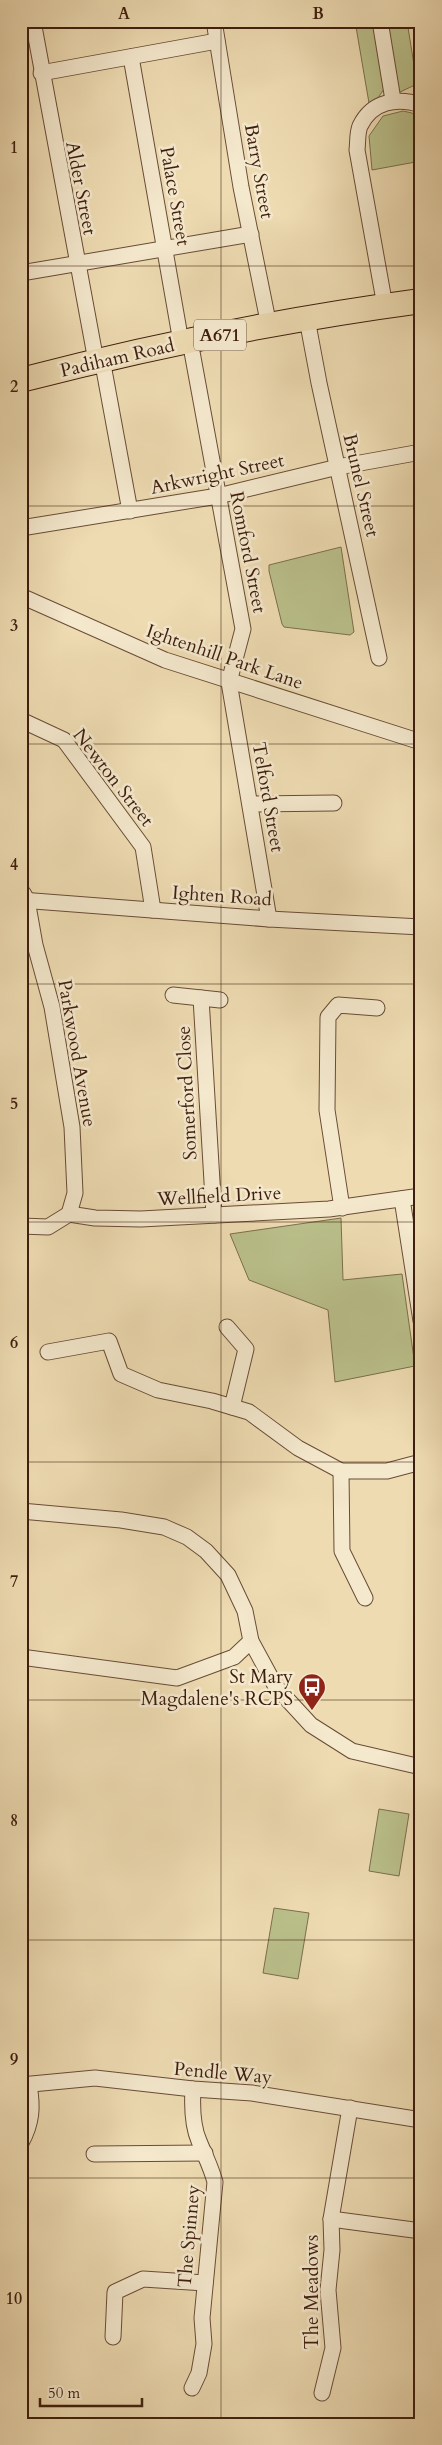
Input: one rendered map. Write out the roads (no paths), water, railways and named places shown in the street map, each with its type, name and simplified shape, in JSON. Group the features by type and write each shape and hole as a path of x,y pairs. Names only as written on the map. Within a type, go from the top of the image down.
{"main road":[{"name":"Padiham Road","path":"21,380 99,360 186,342 308,319 421,301"}],"street":[{"name":"Alder Street","path":"33,21 76,263 99,360 130,511"},
{"name":"Barry Street","path":"214,21 269,326"},
{"path":"380,21 393,100"},
{"path":"41,73 217,40"},
{"name":"Palace Street","path":"131,57 164,248 186,342"},
{"path":"385,306 357,150 360,127 375,107 393,100 406,100 421,105"},
{"path":"21,272 251,234"},
{"name":"Brunel Street","path":"308,319 380,658"},
{"name":"Romford Street","path":"186,342 244,629 229,682"},
{"name":"Arkwright Street","path":"21,528 218,496 338,467 421,452"},
{"name":"Ightenhill Park Lane","path":"21,596 165,660 421,742"},
{"name":"Telford Street","path":"229,682 269,919"},
{"name":"Newton Street","path":"21,720 64,740 143,847 153,910"},
{"path":"250,804 334,803"},
{"name":"Ighten Road","path":"23,897 153,910 421,928"},
{"name":"Parkwood Avenue","path":"23,897 52,1007 72,1126 75,1193 69,1214"},
{"name":"Somerford Close","path":"173,995 220,1000"},
{"name":"Somerford Close","path":"200,998 214,1215"},
{"path":"342,1208 327,1110 328,1017 338,1005 377,1008"},
{"name":"Wellfield Drive","path":"69,1214 95,1218 141,1219 342,1208 421,1196"},
{"path":"402,1199 421,1321"},
{"path":"21,1226 48,1227 69,1214"},
{"path":"227,1327 246,1349 232,1407"},
{"path":"48,1352 109,1341 121,1374 158,1390 249,1412 298,1448 341,1471 387,1470 421,1462"},
{"path":"341,1471 342,1551 365,1598"},
{"path":"21,1511 121,1520 164,1527 186,1537 206,1551 228,1575 245,1610 251,1642 276,1687 311,1725 352,1751 421,1767"},
{"path":"21,1658 176,1678 234,1657 251,1642"},
{"name":"Pendle Way","path":"25,2085 95,2078 193,2089 252,2093 421,2120"},
{"path":"21,2143 30,2128 32,2103 25,2085"},
{"name":"The Spinney","path":"192,2388 199,2373 204,2344 202,2318 215,2182 211,2165 198,2140 192,2115 193,2089"},
{"path":"332,2216 350,2108"},
{"path":"94,2154 205,2153"},
{"name":"The Meadows","path":"322,2393 333,2348 328,2290 332,2250 332,2216 421,2231"},
{"path":"113,2337 115,2292 143,2279 205,2283"}],"place":[{"name":"St Mary Magdalene's RCPS","path":"312,1711"}]}
